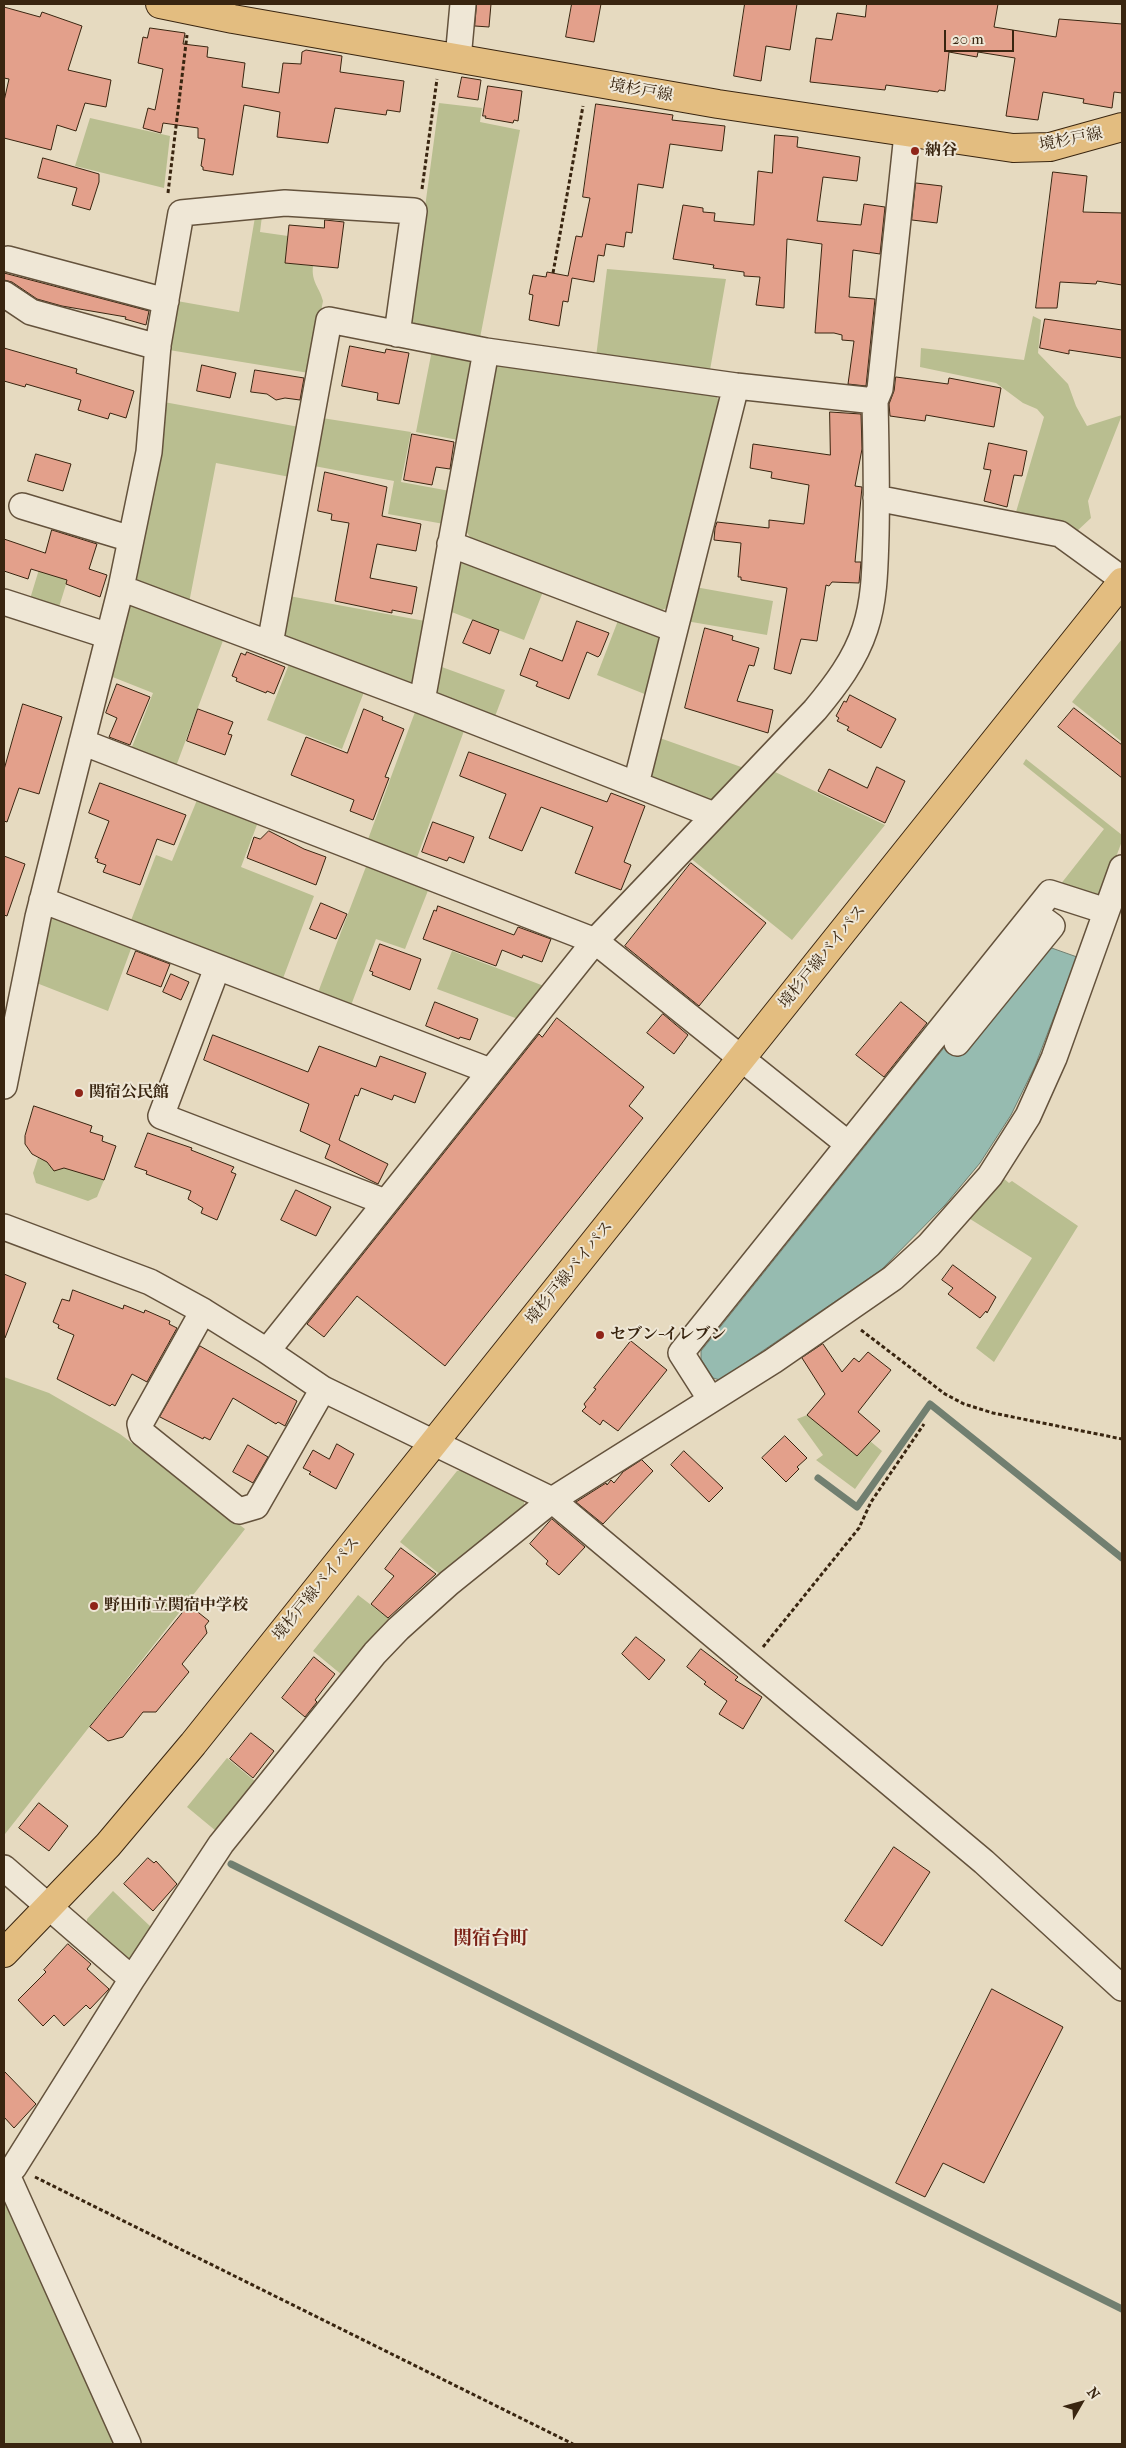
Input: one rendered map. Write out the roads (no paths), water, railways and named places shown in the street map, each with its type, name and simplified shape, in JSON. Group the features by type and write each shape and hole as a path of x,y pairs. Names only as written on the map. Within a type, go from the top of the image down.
{"main road":[{"name":"境杉戸線","path":"160,4 449,58 718,104 907,134 1013,148 1050,147 1122,127"},
{"name":"境杉戸線バイパス","path":"4,1953 108,1845 193,1744 1122,581"}],"street":[{"path":"449,58 463,4"},
{"path":"267,1351 595,941 815,710 840,680 854,655 865,630 872,598 875,562 876,498 875,401 880,390 907,134"},
{"path":"4,1086 26,967 121,588 150,452 158,347 181,213 285,203 414,211 397,334"},
{"path":"8,259 166,301"},
{"path":"4,294 31,312 158,347"},
{"path":"270,644 329,320 486,351 736,386 875,401"},
{"path":"422,702 486,351"},
{"path":"636,784 736,386"},
{"path":"876,498 1060,534 1122,581"},
{"path":"22,506 131,539"},
{"path":"450,544 674,629"},
{"path":"121,588 714,815"},
{"path":"4,602 109,636"},
{"path":"82,742 595,941 848,1144"},
{"path":"128,2444 8,2173 221,1844 375,1652 449,1583 552,1500 712,1400 893,1278 929,1244 990,1176 1028,1116 1054,1058 1122,868"},
{"path":"712,1400 681,1352 1050,893 1106,911"},
{"path":"42,900 490,1072"},
{"path":"957,1043 1052,926 1034,913"},
{"path":"217,968 161,1116 385,1202"},
{"path":"4,1227 150,1282 203,1311 323,1389 552,1500 984,1862 1122,1988"},
{"path":"203,1311 140,1424 142,1433 239,1511 256,1506 323,1389"},
{"path":"4,1868 132,1979"}],"water":[{"path":"1046,946 1077,957 1035,1066 1011,1115 980,1163 945,1205 881,1270 720,1380 713,1378 701,1359 701,1351 951,1039"}],"waterway":[{"path":"818,1478 857,1507 930,1404 1122,1558"},
{"path":"231,1864 1122,2309"}],"place":[{"name":"納谷","path":"915,151"},
{"name":"関宿公民館","path":"79,1093"},
{"name":"セブン-イレブン","path":"600,1335"},
{"name":"野田市立関宿中学校","path":"94,1606"}],"district":[{"name":"関宿台町","path":"491,1939"}]}
